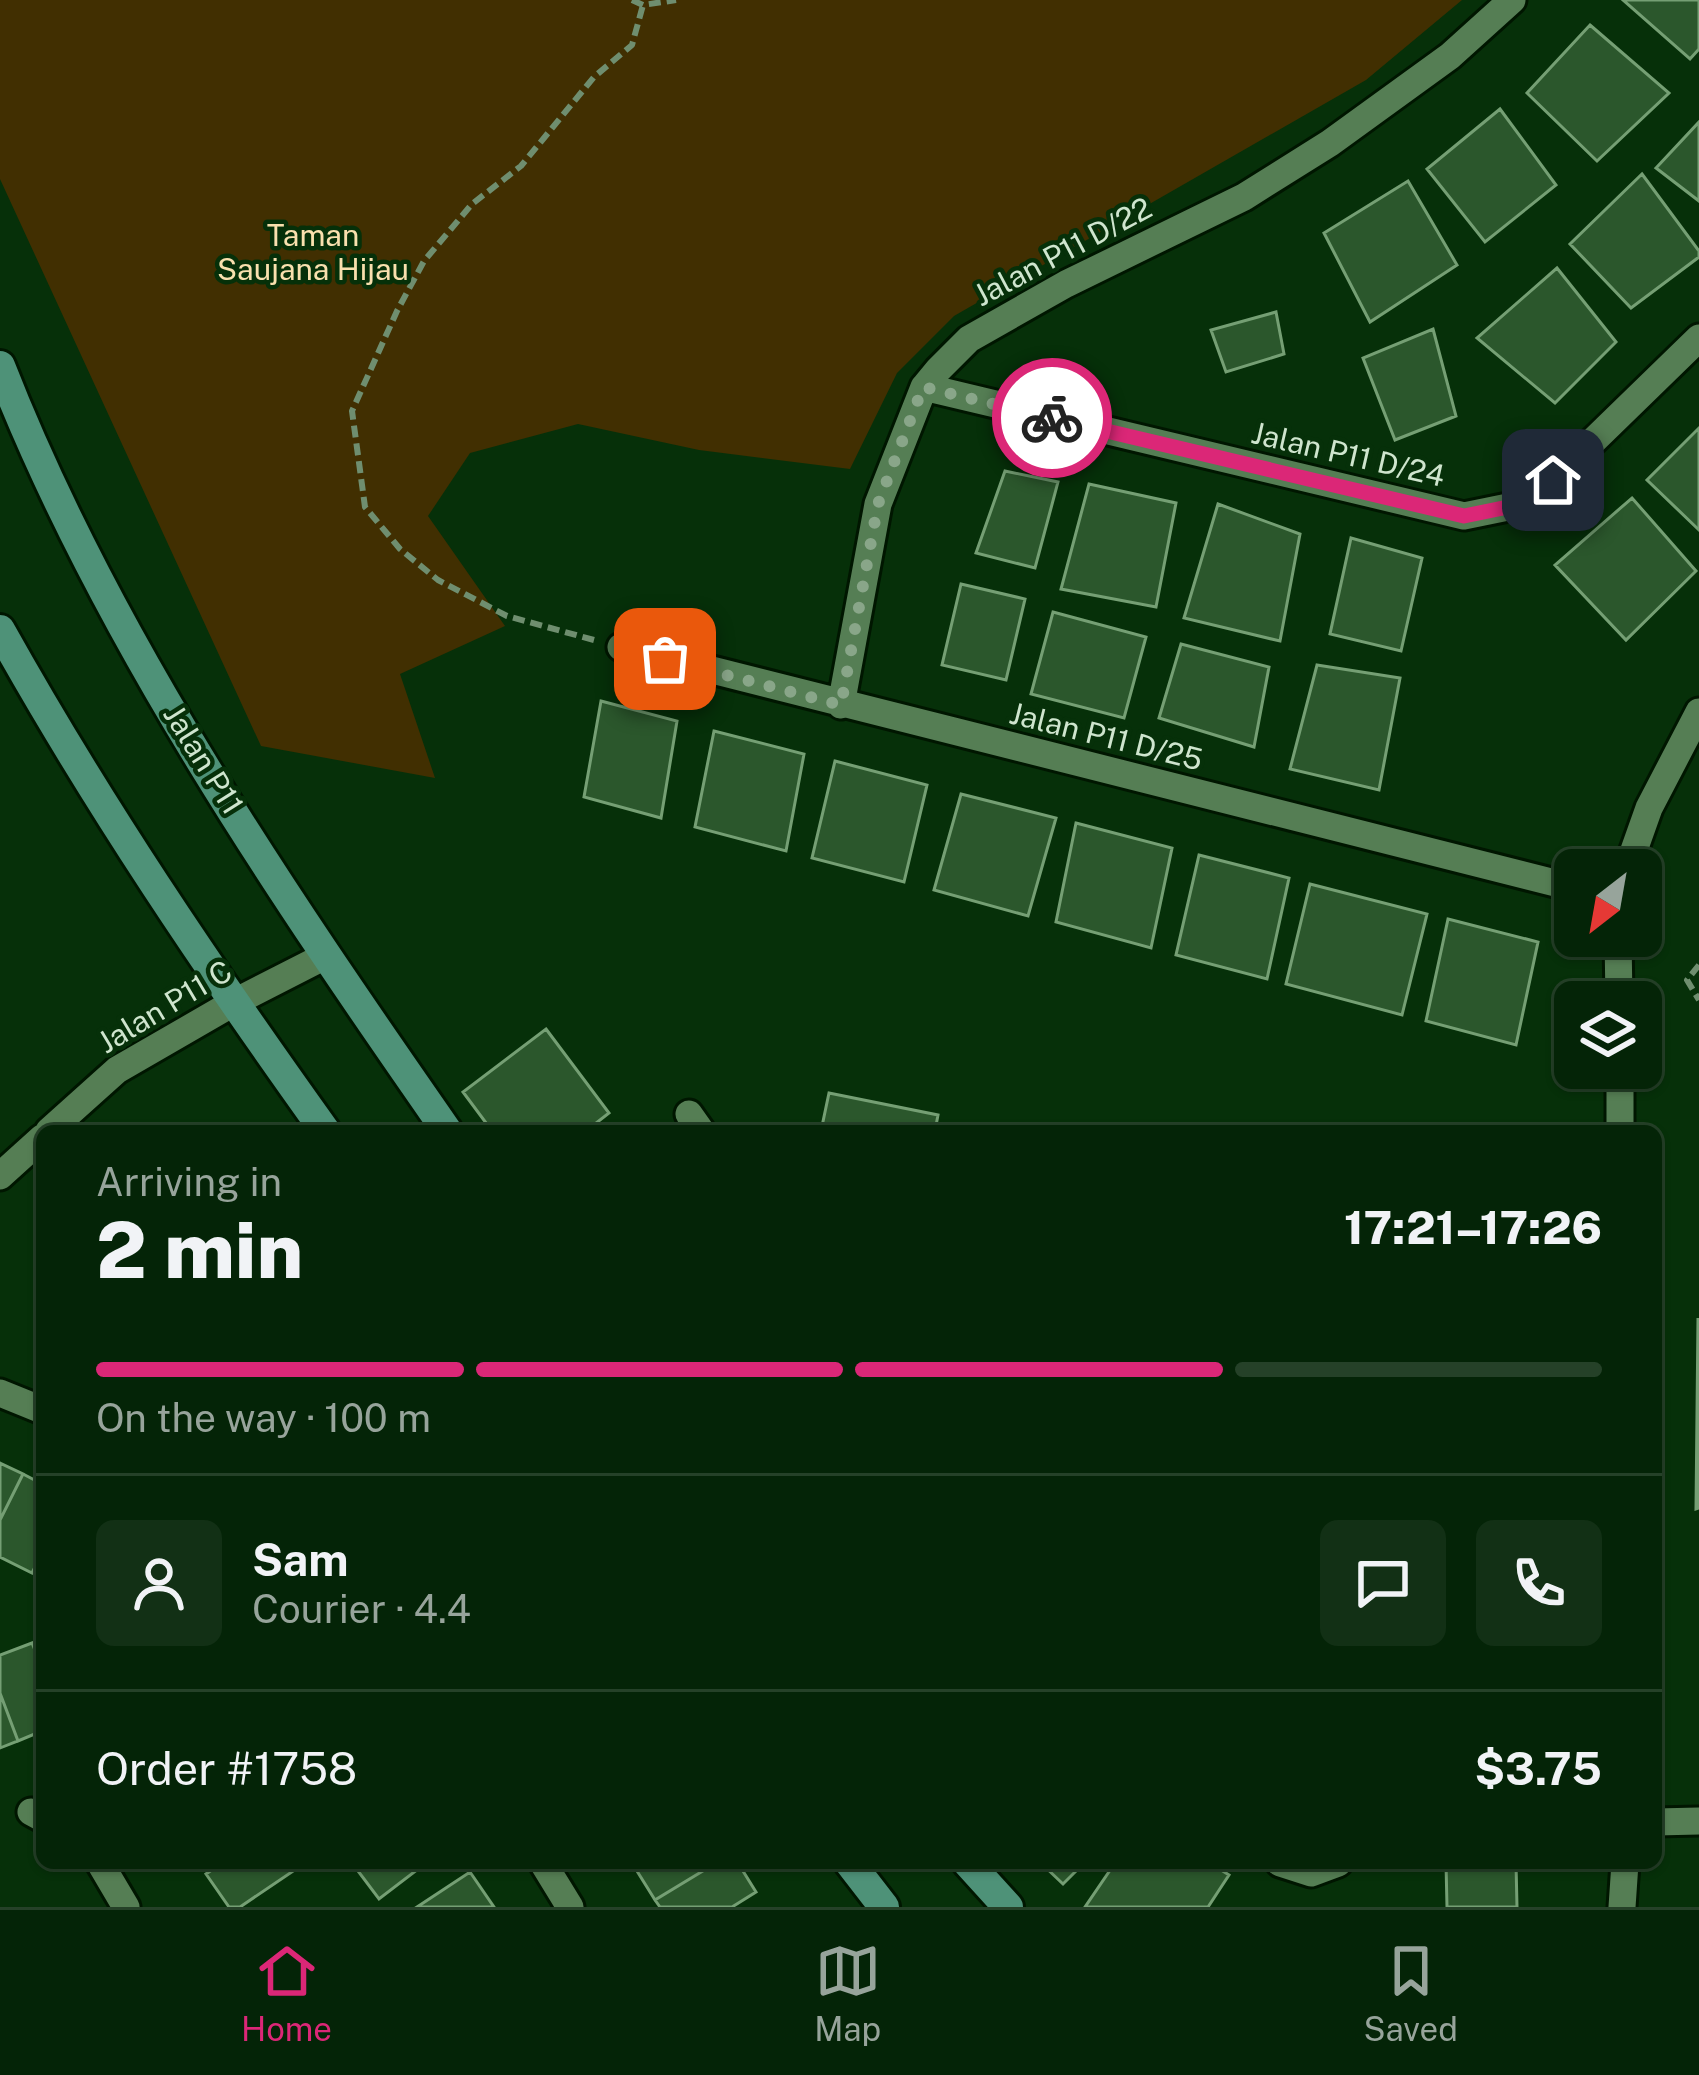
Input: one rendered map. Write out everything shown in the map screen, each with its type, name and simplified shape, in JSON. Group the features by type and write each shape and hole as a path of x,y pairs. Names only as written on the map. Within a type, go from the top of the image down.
{"main road":[{"name":"Jalan P11","path":"0,366 94,573 156,684 325,956 443,1125"},
{"path":"0,630 53,725 233,1003 321,1125"},
{"path":"855,1869 884,1907"},
{"path":"973,1869 1008,1907"}],"street":[{"name":"Jalan P11 D/22","path":"841,705 878,504 923,387 969,339 1066,284 1244,197 1330,142 1450,56 1512,0"},
{"name":"Jalan P11 D/24","path":"923,387 1464,516 1508,507 1553,480 1699,338"},
{"name":"Jalan P11 D/25","path":"621,647 1554,883"},
{"path":"1634,849 1649,808 1699,712"},
{"name":"Jalan P11 C","path":"56,1125 116,1070 325,956"},
{"path":"1620,1089 1620,1125"},
{"path":"0,1176 36,1143"},
{"path":"0,1394 36,1408"},
{"path":"1662,1822 1699,1822"},
{"path":"105,1869 126,1907"},
{"path":"547,1869 571,1907"},
{"path":"1622,1907 1624,1869"}],"path":[{"path":"632,0 643,5 676,0"},
{"path":"621,647 507,616 438,580 400,549 365,507 352,411 424,261 472,204 521,166 594,77 632,45 643,5"},
{"path":"1699,965 1687,980 1699,1000"}],"green space":[{"name":"Taman Saujana Hijau","path":"0,0 1462,0 1366,80 954,316 897,373 850,469 699,450 578,424 470,453 428,516 505,626 400,674 435,778 261,746 0,179"}],"building":[{"path":"1623,0 1699,0 1699,49 1690,59"},
{"path":"1590,25 1669,93 1597,161 1527,93"},
{"path":"1500,109 1556,185 1485,242 1427,169"},
{"path":"1699,122 1699,201 1656,168"},
{"path":"1642,174 1699,257 1631,308 1570,244"},
{"path":"1408,181 1457,265 1370,322 1324,233"},
{"path":"1557,268 1616,342 1555,403 1477,338"},
{"path":"1276,312 1284,354 1226,372 1211,330"},
{"path":"1433,329 1456,416 1395,440 1363,358"},
{"path":"1699,428 1699,530 1647,480"},
{"path":"1005,471 1058,482 1035,568 976,553"},
{"path":"1089,484 1176,503 1156,607 1061,589"},
{"path":"1632,498 1696,571 1626,640 1555,565"},
{"path":"1218,504 1300,534 1280,641 1184,618"},
{"path":"1351,538 1422,558 1401,651 1330,634"},
{"path":"961,584 1025,599 1006,680 942,665"},
{"path":"1053,612 1146,637 1124,718 1031,694"},
{"path":"1181,644 1269,667 1254,747 1159,718"},
{"path":"1317,665 1400,678 1379,790 1290,769"},
{"path":"601,701 677,721 661,818 584,797"},
{"path":"714,731 804,754 786,851 695,827"},
{"path":"835,761 927,785 904,882 812,858"},
{"path":"961,794 1056,818 1028,916 934,890"},
{"path":"1076,823 1172,848 1151,948 1056,922"},
{"path":"1199,855 1289,878 1267,979 1176,955"},
{"path":"1310,884 1427,914 1402,1015 1286,984"},
{"path":"1448,919 1538,942 1516,1045 1426,1021"},
{"path":"546,1029 609,1113 594,1125 488,1125 463,1092"},
{"path":"829,1093 938,1115 936,1125 822,1125"},
{"path":"1698,1318 1699,1508 1696,1509"},
{"path":"0,1463 23,1474 0,1520"},
{"path":"23,1474 36,1481 36,1565 32,1573 0,1557 0,1520"},
{"path":"32,1643 36,1653 36,1734 18,1741 0,1693 0,1655"},
{"path":"0,1693 18,1741 0,1748"},
{"path":"213,1869 296,1869 240,1907 229,1907 206,1874"},
{"path":"356,1869 418,1869 379,1899"},
{"path":"636,1869 706,1869 655,1900"},
{"path":"706,1869 742,1869 756,1892 732,1907 660,1907 655,1900"},
{"path":"1047,1869 1078,1869 1063,1884"},
{"path":"1111,1869 1220,1869 1229,1875 1208,1907 1085,1907"},
{"path":"1446,1869 1516,1869 1517,1907 1447,1907"},
{"path":"470,1872 494,1907 417,1907"}],"way so far":[{"path":"665,659 841,705 878,504 923,387 1052,418"}],"route":[{"path":"1052,418 1464,516 1508,507 1553,480"}]}
